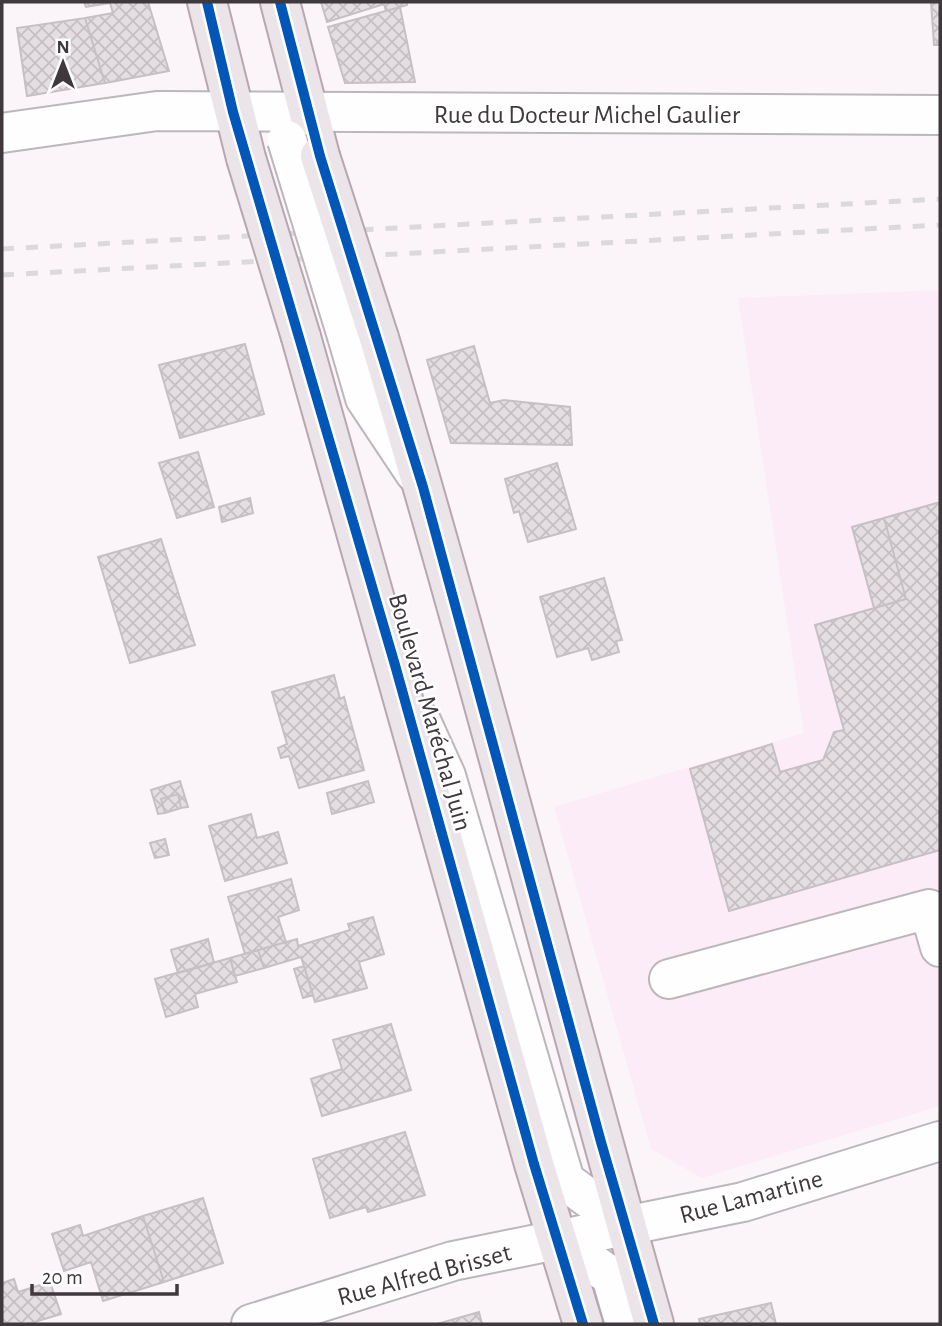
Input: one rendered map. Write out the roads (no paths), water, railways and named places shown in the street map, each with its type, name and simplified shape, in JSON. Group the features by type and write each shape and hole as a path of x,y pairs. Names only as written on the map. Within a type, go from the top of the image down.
{"main road":[{"name":"Boulevard Maréchal Juin","path":"208,2 246,158 395,665 583,1324"},
{"name":"Boulevard Maréchal Juin","path":"280,2 306,136 363,337 424,487 654,1324"}],"street":[{"path":"2,133 157,111 233,112 306,136"},
{"name":"Rue du Docteur Michel Gaulier","path":"306,136 940,115"},
{"name":"Boulevard Maréchal Juin","path":"395,665 446,776 565,1181 627,1226"},
{"path":"669,979 929,909 940,947"},
{"name":"Rue Lamartine","path":"558,1240 743,1202 940,1141"},
{"path":"558,1240 611,1276 625,1324"},
{"name":"Rue Alfred Brisset","path":"251,1324 453,1261 558,1240"}],"railway":[{"path":"2,249 940,199"},
{"path":"2,275 940,225"}]}
